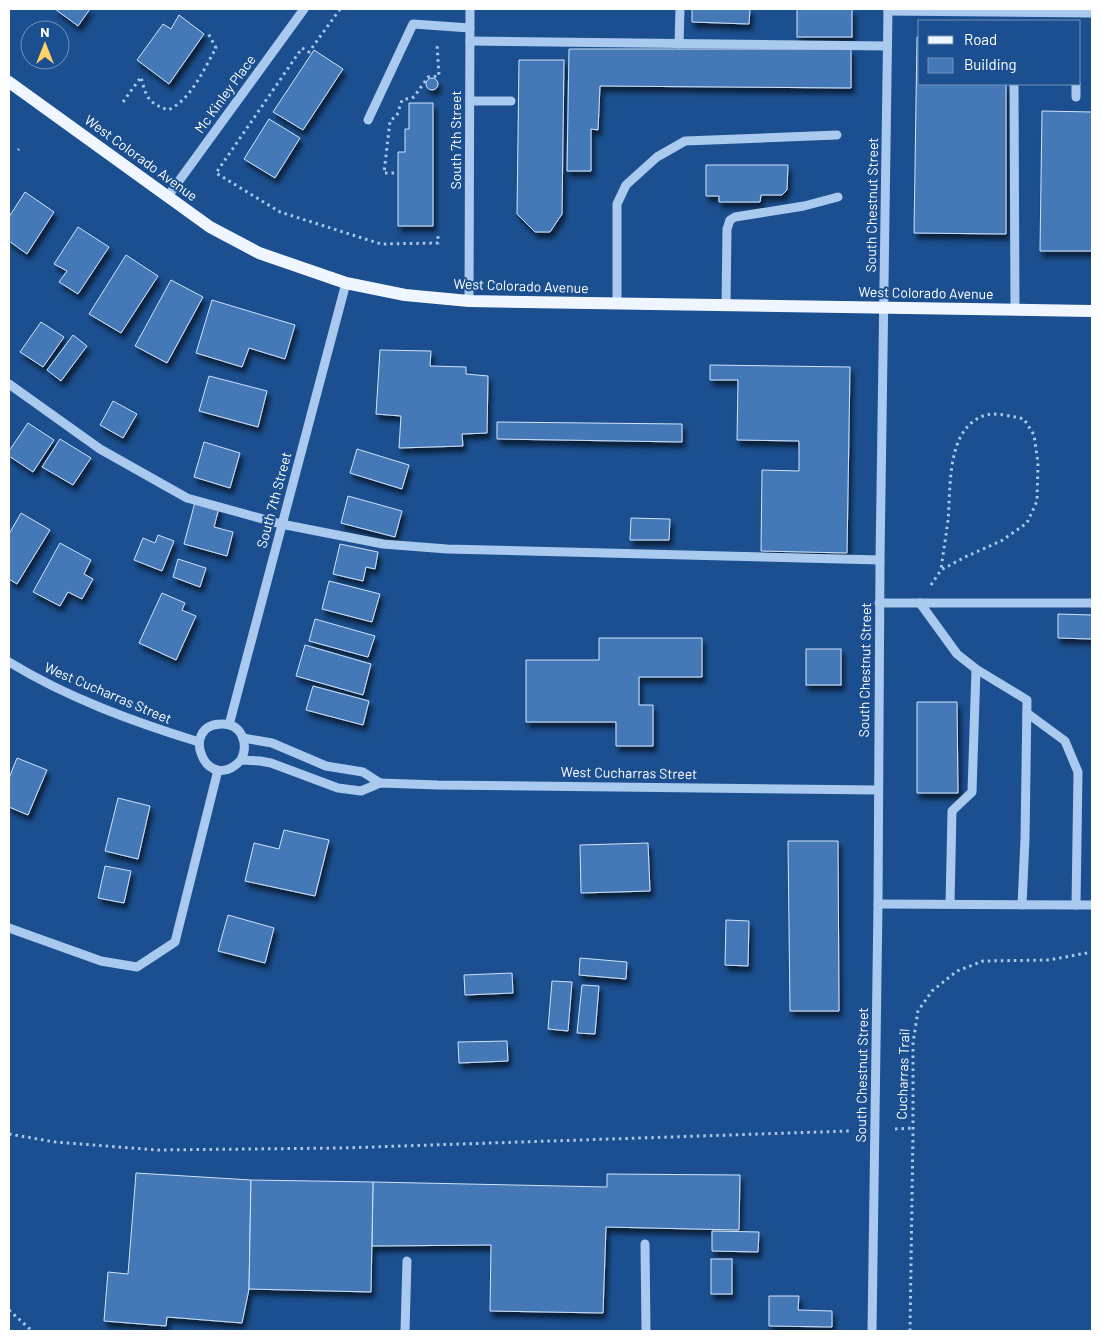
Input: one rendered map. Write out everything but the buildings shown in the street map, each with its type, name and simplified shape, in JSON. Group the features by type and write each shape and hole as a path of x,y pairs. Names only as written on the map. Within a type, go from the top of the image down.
{"main road":[{"name":"West Colorado Avenue","path":"9,82 210,227 259,253 346,283 405,295 469,301 1092,310"}],"street":[{"name":"Mc Kinley Place","path":"168,196 304,9"},
{"name":"South 7th Street","path":"469,301 470,9"},
{"path":"679,44 680,9"},
{"path":"888,10 1014,17 1075,17 1092,13"},
{"name":"South Chestnut Street","path":"872,1331 878,904 879,603 888,10"},
{"path":"368,120 412,24 470,28"},
{"path":"470,41 888,46"},
{"path":"1014,85 1015,310"},
{"path":"1076,85 1076,97"},
{"path":"470,101 511,101"},
{"path":"617,304 617,204 626,186 657,157 685,141 837,135"},
{"path":"726,305 727,229 730,220 735,217 804,206 838,197"},
{"name":"South 7th Street","path":"229,725 346,283"},
{"path":"9,384 100,449 188,498 281,524 383,544 447,549 880,560"},
{"path":"879,603 1092,603"},
{"path":"920,603 957,654 976,669 1027,700 1022,905"},
{"name":"West Cucharras Street","path":"9,662 72,696 151,728 199,742"},
{"path":"950,904 952,811 972,792 976,669"},
{"path":"1027,713 1065,742 1078,772 1076,905"},
{"path":"9,928 101,961 136,967 175,942 218,770 211,768 201,757 199,742 202,735 214,725 229,725 236,728 243,738 246,747 241,760"},
{"name":"West Cucharras Street","path":"243,738 272,743 326,766 363,772 380,783"},
{"name":"West Cucharras Street","path":"218,770 231,768 241,760 260,761 271,763 338,788 361,791 380,783 877,790"},
{"path":"878,904 1092,905"},
{"path":"645,1244 646,1331"},
{"path":"405,1331 407,1262"}],"path":[{"path":"340,9 309,52 302,48 216,173 280,212 381,244 438,243 438,234"},
{"path":"394,173 384,173 390,121 397,115 402,100 414,97 428,76 439,76 436,26"},
{"path":"123,102 141,77 145,94 154,105 168,110 177,106 194,86 216,48 207,31"},
{"path":"920,603 941,570 948,521 951,475 956,448 966,428 983,415 1006,415 1024,419 1034,435 1038,463 1037,501 1027,523 1001,541 941,570"},
{"name":"Cucharras Trail","path":"910,1331 913,1043 918,1012 932,992 957,971 983,961 1049,960 1092,952"},
{"path":"895,1129 913,1128"},
{"path":"9,1134 55,1142 158,1150 352,1148 849,1131"},
{"path":"9,1310 32,1331"}]}
